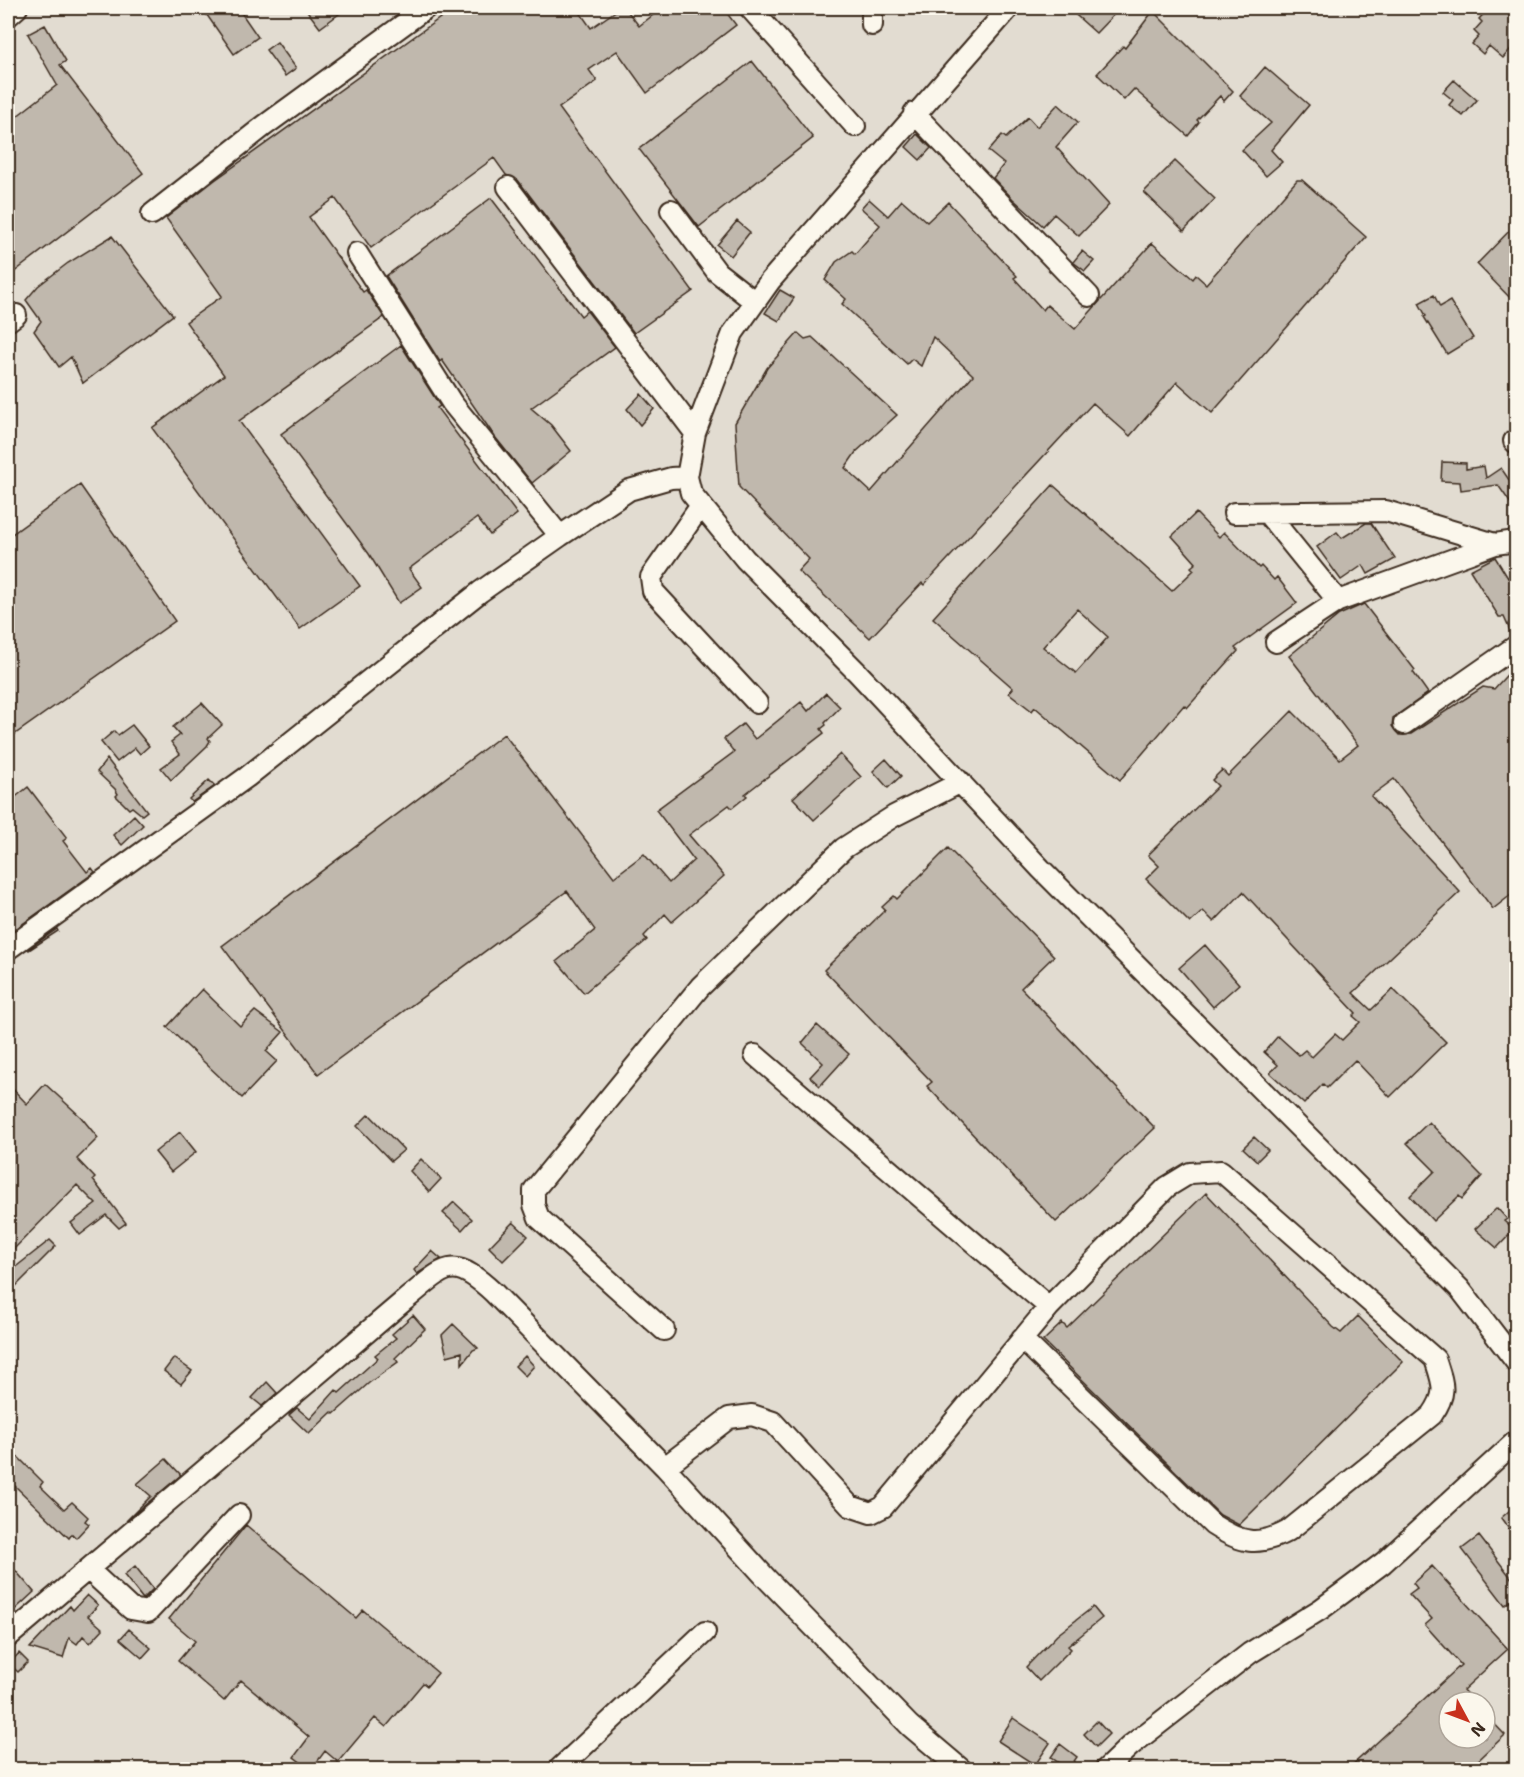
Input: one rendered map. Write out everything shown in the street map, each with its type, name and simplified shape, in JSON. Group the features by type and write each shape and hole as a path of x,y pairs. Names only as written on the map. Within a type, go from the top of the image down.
{"street":[{"path":"8,16 17,8"},
{"path":"152,214 264,126 426,8"},
{"path":"750,8 855,126"},
{"path":"1009,8 914,113 770,281 733,333 695,433 687,477 691,493 700,507 745,559 961,782 1041,869 1460,1289 1516,1362"},
{"path":"914,113 1089,296"},
{"path":"508,187 695,433"},
{"path":"671,210 717,272 754,302"},
{"path":"357,254 452,403 560,536"},
{"path":"8,949 247,777 480,592 560,536 629,490 671,478 687,477"},
{"path":"700,507 651,577 653,591 757,703"},
{"path":"1234,513 1386,511 1495,543"},
{"path":"1267,513 1338,601"},
{"path":"1276,642 1338,601 1495,543 1516,541"},
{"path":"1404,724 1516,646"},
{"path":"664,1330 539,1218 534,1205 534,1190 700,987 836,856 894,816 961,782"},
{"path":"755,1055 1049,1307"},
{"path":"665,1467 729,1418 752,1415 773,1422 850,1506 871,1513 883,1507 1022,1339 1049,1307 1167,1187 1190,1173 1221,1171 1435,1359 1444,1386 1442,1402 1432,1415 1288,1531 1269,1541 1246,1541 1229,1535 1213,1525 1022,1339"},
{"path":"8,1637 443,1270 457,1268 472,1272 665,1467 767,1579 910,1726 962,1770"},
{"path":"1105,1770 1130,1746 1250,1653 1321,1609 1383,1563 1516,1441"},
{"path":"88,1570 131,1609 148,1612 239,1515"},
{"path":"558,1770 705,1632"}],"shaded area":[{"path":"8,8 1516,8 1516,1769 8,1770"}],"building":[{"path":"202,8 238,8 258,37 234,54"},
{"path":"305,8 347,8 320,28"},
{"path":"454,8 577,8 591,28 620,8 625,8 639,26 662,8 723,8 736,25 647,93 617,51 589,70 597,81 559,108 693,291 634,333 518,180 506,175 494,158 371,248 335,198 309,217 363,292 366,290 384,317 239,421 360,586 300,629 152,428 224,375 186,322 222,296 166,218 215,180"},
{"path":"1068,8 1120,8 1096,33"},
{"path":"1489,8 1516,8 1516,43 1503,58 1489,46 1483,54 1472,44 1479,36 1474,31 1482,22 1479,19"},
{"path":"1153,11 1233,91 1224,101 1220,96 1197,120 1199,122 1188,136 1134,89 1124,100 1097,74 1123,46 1125,48"},
{"path":"45,25 66,61 60,65 143,173 13,273 8,266 8,123 57,85 28,34"},
{"path":"277,42 296,68 285,76 266,50"},
{"path":"752,61 813,138 699,227 639,149"},
{"path":"1265,67 1309,105 1271,150 1282,162 1266,176 1242,150 1271,123 1240,96"},
{"path":"1454,80 1477,100 1463,116 1449,105 1453,100 1443,92"},
{"path":"1058,104 1078,122 1056,147 1109,205 1079,236 1054,214 1043,226 1013,199 993,178 1004,164 988,151 1002,135 1006,138 1028,117 1037,127"},
{"path":"917,134 931,148 920,160 906,147"},
{"path":"1175,161 1215,199 1184,231 1144,192"},
{"path":"1297,180 1302,180 1366,237 1212,413 1177,382 1130,436 1093,403 924,585 922,583 870,638 798,571 809,559 739,487 735,423 767,368 798,333 805,339 812,337 897,415 856,452 845,468 871,492 973,375 933,337 921,366 912,359 907,364 842,304 846,299 825,280 836,262 852,251 855,254 880,225 861,208 869,199 888,216 902,200 927,222 948,202 1017,276 1014,278 1043,310 1047,305 1075,329 1152,243 1193,279 1196,275 1206,284"},
{"path":"491,198 581,316 587,311 615,347 531,408 551,425 571,451 532,483 495,437 442,360 440,362 386,276"},
{"path":"737,221 750,232 731,256 717,245"},
{"path":"1516,224 1516,304 1477,264"},
{"path":"112,236 173,315 83,383 71,357 59,367 34,331 41,321 26,300 38,286 68,263"},
{"path":"1082,251 1094,261 1085,271 1073,262"},
{"path":"780,290 794,298 779,321 765,313"},
{"path":"1434,295 1440,307 1450,301 1473,338 1447,354 1424,317 1426,316 1419,303"},
{"path":"401,345 440,406 437,408 517,514 490,535 477,518 409,569 422,587 399,603 369,554 281,434"},
{"path":"641,394 654,409 640,425 627,409"},
{"path":"1442,462 1466,463 1466,469 1484,466 1486,478 1501,468 1516,490 1516,511 1498,485 1461,490 1460,482 1441,481"},
{"path":"80,485 175,621 8,739 8,537"},
{"path":"1053,485 1172,591 1194,570 1191,567 1196,563 1172,536 1196,513 1219,537 1224,532 1259,568 1261,566 1274,580 1277,577 1297,603 1235,648 1238,651 1187,708 1184,705 1120,780 1035,707 1032,711 1009,693 1013,688 933,618","holes":["1077,609 1108,637 1076,673 1043,647"]},
{"path":"1366,523 1371,523 1395,559 1368,574 1363,565 1341,580 1317,547 1337,532 1342,538"},
{"path":"1495,557 1508,578 1516,571 1516,634 1512,635 1504,617 1499,617 1470,570"},
{"path":"1364,604 1415,670 1413,672 1428,693 1393,718 1392,726 1399,735 1411,734 1483,687 1494,689 1516,665 1516,891 1493,909 1394,779 1371,796 1460,892 1353,993 1371,1010 1393,989 1446,1042 1390,1097 1355,1060 1327,1088 1323,1084 1304,1104 1270,1073 1278,1065 1264,1052 1278,1036 1299,1055 1305,1050 1312,1057 1335,1034 1342,1040 1360,1022 1353,1016 1356,1013 1243,892 1214,922 1203,911 1190,923 1146,879 1159,866 1148,855 1218,786 1212,780 1222,770 1228,776 1292,711 1340,759 1358,745 1289,656 1339,615"},
{"path":"826,693 840,707 821,729 824,733 745,794 747,796 732,808 729,805 689,835 724,876 672,922 665,914 644,936 647,940 584,993 557,961 595,930 567,891 318,1074 222,946 504,734 614,877 644,854 669,883 694,860 656,810 734,752 724,739 743,724 755,739 801,702 808,711"},
{"path":"202,703 222,725 208,738 210,741 207,746 171,780 161,768 180,754 171,742 180,735 173,727"},
{"path":"132,725 149,746 140,754 135,748 117,762 101,742 114,731 118,735"},
{"path":"840,754 861,777 814,820 793,798"},
{"path":"107,759 147,811 142,815 132,807 129,809 116,796 118,794 115,789 97,772"},
{"path":"886,759 901,776 888,788 873,771"},
{"path":"209,780 215,786 192,802 189,799"},
{"path":"28,787 67,838 63,841 87,872 92,868 95,872 14,930 8,920 8,803"},
{"path":"134,815 143,825 122,845 113,835"},
{"path":"948,848 1054,956 1021,988 1155,1128 1056,1222 927,1086 932,1082 824,970 885,910 882,907 894,896 897,899"},
{"path":"57,929 58,931 28,949"},
{"path":"1205,945 1239,984 1213,1007 1179,968"},
{"path":"202,989 240,1026 255,1011 283,1032 266,1051 277,1061 242,1098 167,1027"},
{"path":"817,1025 849,1054 820,1086 810,1077 823,1063 802,1043"},
{"path":"8,1084 27,1104 45,1084 81,1117 98,1138 77,1159 95,1178 93,1180 126,1223 119,1228 106,1215 80,1235 71,1223 96,1204 77,1185 8,1255"},
{"path":"369,1114 404,1150 391,1161 357,1126"},
{"path":"1429,1122 1482,1176 1462,1199 1459,1196 1433,1221 1410,1196 1435,1171 1407,1143"},
{"path":"180,1132 196,1152 171,1172 155,1152"},
{"path":"1254,1137 1268,1150 1257,1161 1243,1148"},
{"path":"421,1159 441,1179 429,1192 410,1171"},
{"path":"1206,1193 1333,1327 1341,1333 1358,1316 1403,1362 1239,1525 1220,1515 1043,1341 1062,1323 1067,1328"},
{"path":"454,1202 472,1219 462,1230 443,1213"},
{"path":"1497,1208 1507,1219 1504,1221 1514,1230 1497,1248 1475,1229"},
{"path":"513,1222 528,1236 503,1261 489,1247"},
{"path":"50,1240 56,1246 8,1294 8,1273"},
{"path":"432,1251 441,1259 417,1274 414,1270"},
{"path":"413,1315 425,1329 395,1358 398,1362 369,1383 334,1414 332,1412 309,1434 289,1415 297,1408 310,1419 336,1390 339,1393 378,1358 375,1355 396,1338 392,1334"},
{"path":"453,1324 478,1348 473,1350 462,1364 462,1352 447,1356 442,1335"},
{"path":"525,1356 534,1366 525,1376 515,1366"},
{"path":"174,1358 192,1371 181,1384 164,1371"},
{"path":"267,1382 277,1393 262,1406 252,1398"},
{"path":"8,1447 43,1482 40,1486 64,1509 72,1502 88,1517 85,1521 89,1524 76,1538 72,1534 69,1538 15,1486 8,1493"},
{"path":"166,1459 181,1475 126,1521 151,1496 137,1484"},
{"path":"1516,1505 1516,1539 1501,1518"},
{"path":"246,1525 356,1618 363,1610 438,1673 427,1686 423,1683 386,1727 375,1718 338,1762 325,1751 311,1770 294,1757 309,1737 241,1680 224,1701 178,1661 195,1641 169,1619"},
{"path":"1479,1536 1516,1584 1516,1597 1505,1605 1462,1549"},
{"path":"135,1566 153,1589 143,1599 124,1575"},
{"path":"1432,1566 1508,1649 1463,1690 1437,1690 1437,1750 1489,1750 1468,1770 1347,1770 1461,1665 1425,1625 1432,1619 1409,1594 1417,1588 1413,1583"},
{"path":"15,1570 34,1592 8,1616 8,1579"},
{"path":"87,1595 98,1605 88,1616 103,1629 90,1643 83,1636 77,1644 69,1638 63,1658 30,1648 70,1606 73,1610"},
{"path":"1093,1607 1102,1618 1068,1646 1071,1649 1039,1681 1026,1667 1057,1635"},
{"path":"129,1629 151,1648 142,1658 120,1639"},
{"path":"19,1653 28,1662 18,1672 9,1664"},
{"path":"1013,1718 1050,1743 1035,1765 998,1741"},
{"path":"1097,1721 1109,1734 1096,1747 1084,1734"},
{"path":"1497,1727 1505,1735 1497,1743"},
{"path":"1060,1744 1077,1757 1068,1770 1051,1757"}]}
